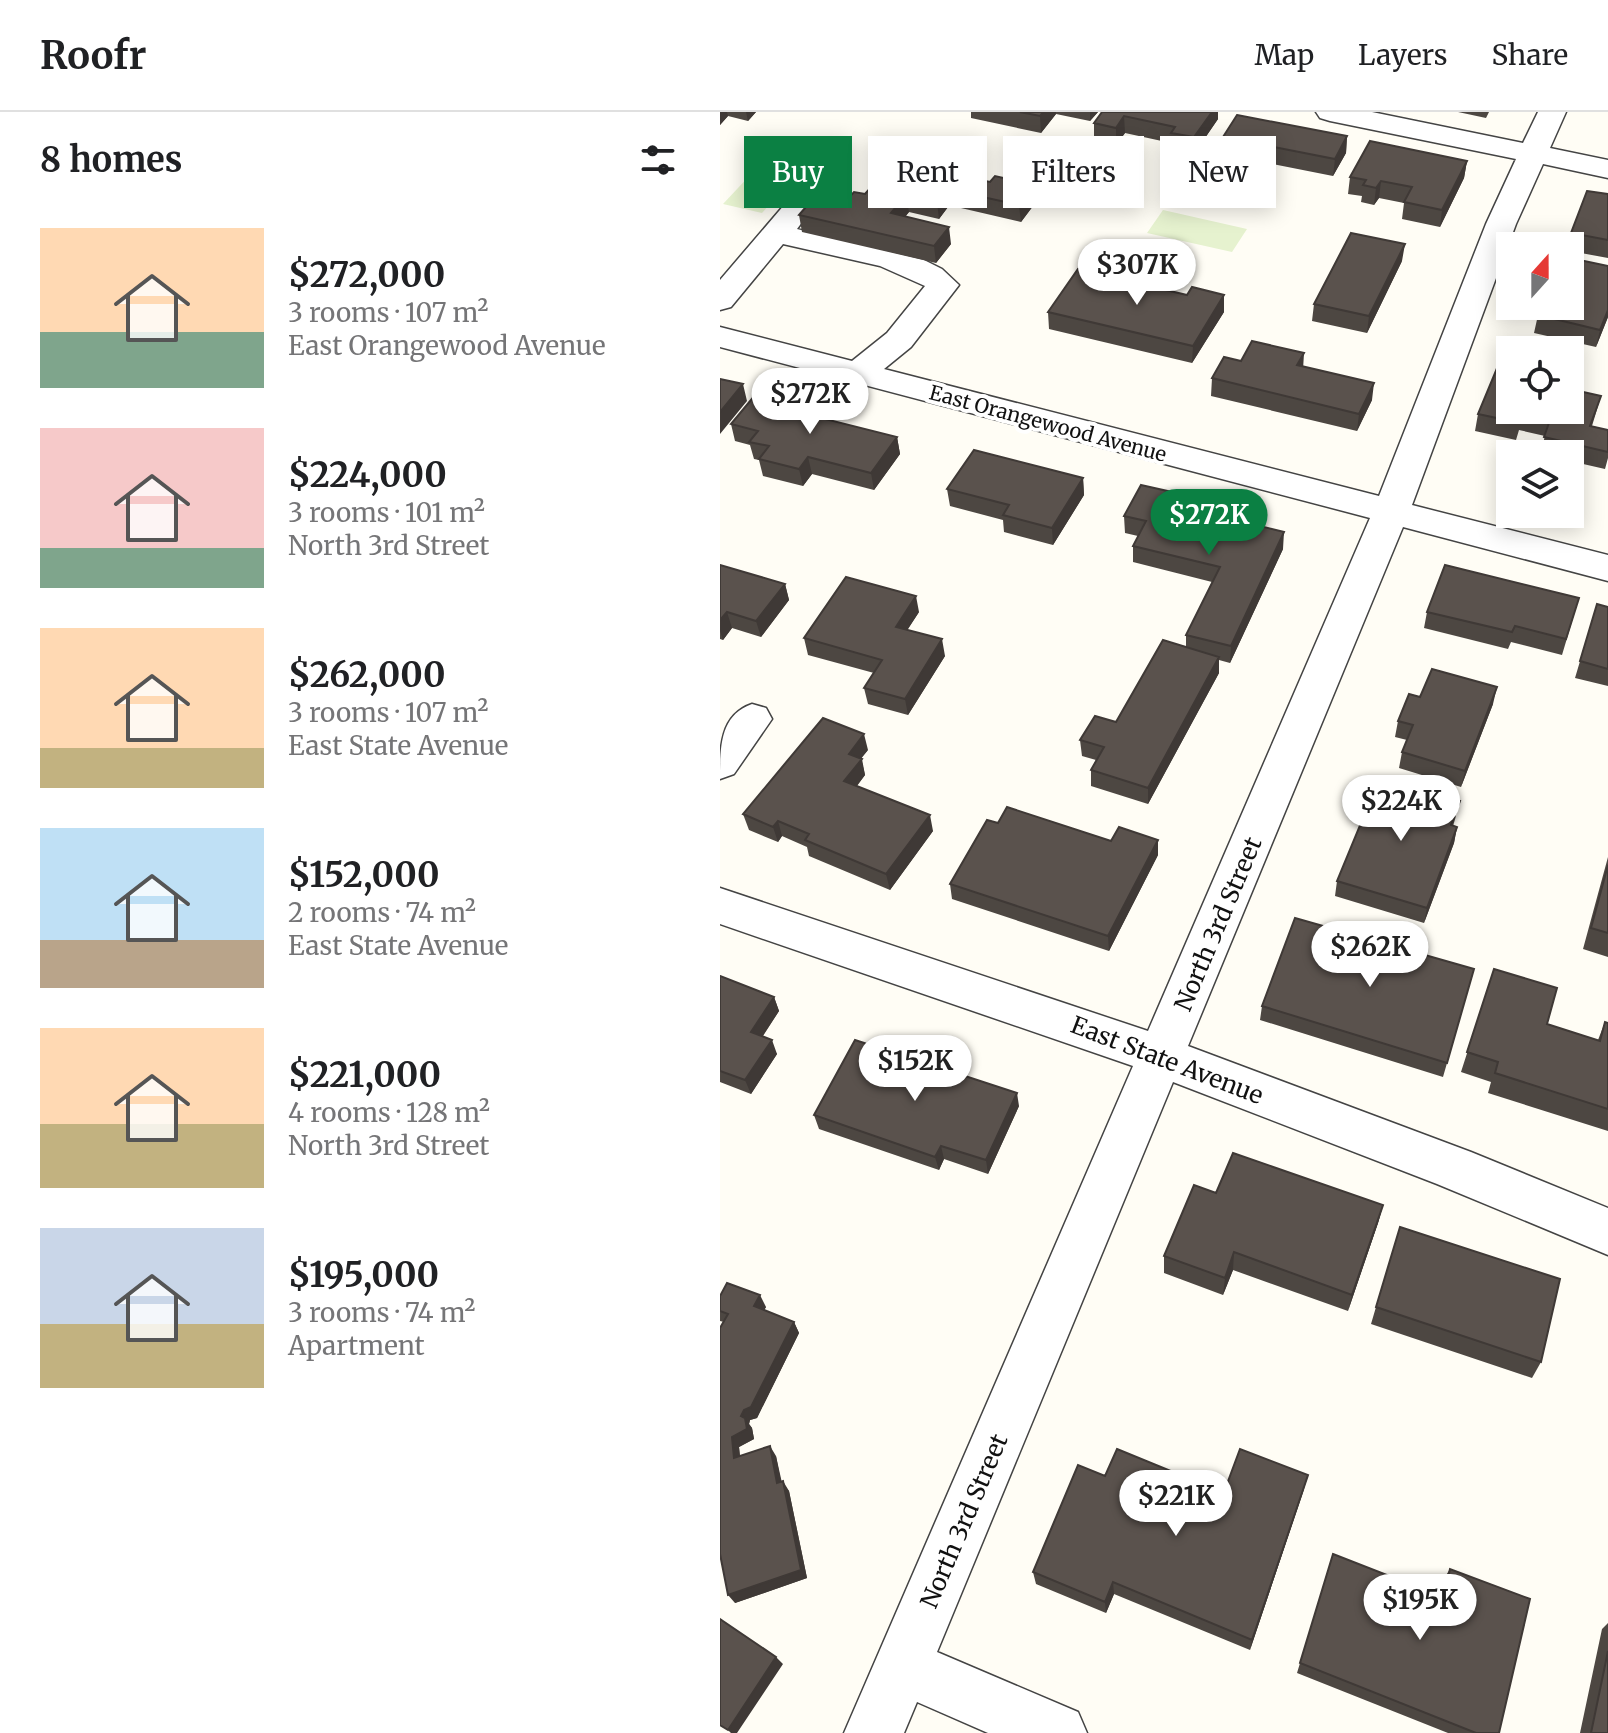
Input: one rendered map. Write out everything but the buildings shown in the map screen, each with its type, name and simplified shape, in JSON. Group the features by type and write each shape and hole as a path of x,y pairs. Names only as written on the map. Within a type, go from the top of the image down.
{"street":[{"path":"1330,112 1608,169"},
{"name":"North 3rd Street","path":"874,1733 1391,512 1501,224 1552,112"},
{"path":"720,300 788,222 934,274 943,285 899,340 858,373"},
{"name":"East Orangewood Avenue","path":"720,337 1608,568"},
{"path":"720,763 752,719"},
{"name":"East State Avenue","path":"720,906 1100,1033 1454,1168 1608,1232"},
{"path":"902,1666 1057,1733"}],"green space":[{"path":"744,182 744,208 766,208 762,213 723,204"},
{"path":"1163,210 1247,229 1232,252 1147,233"}]}
